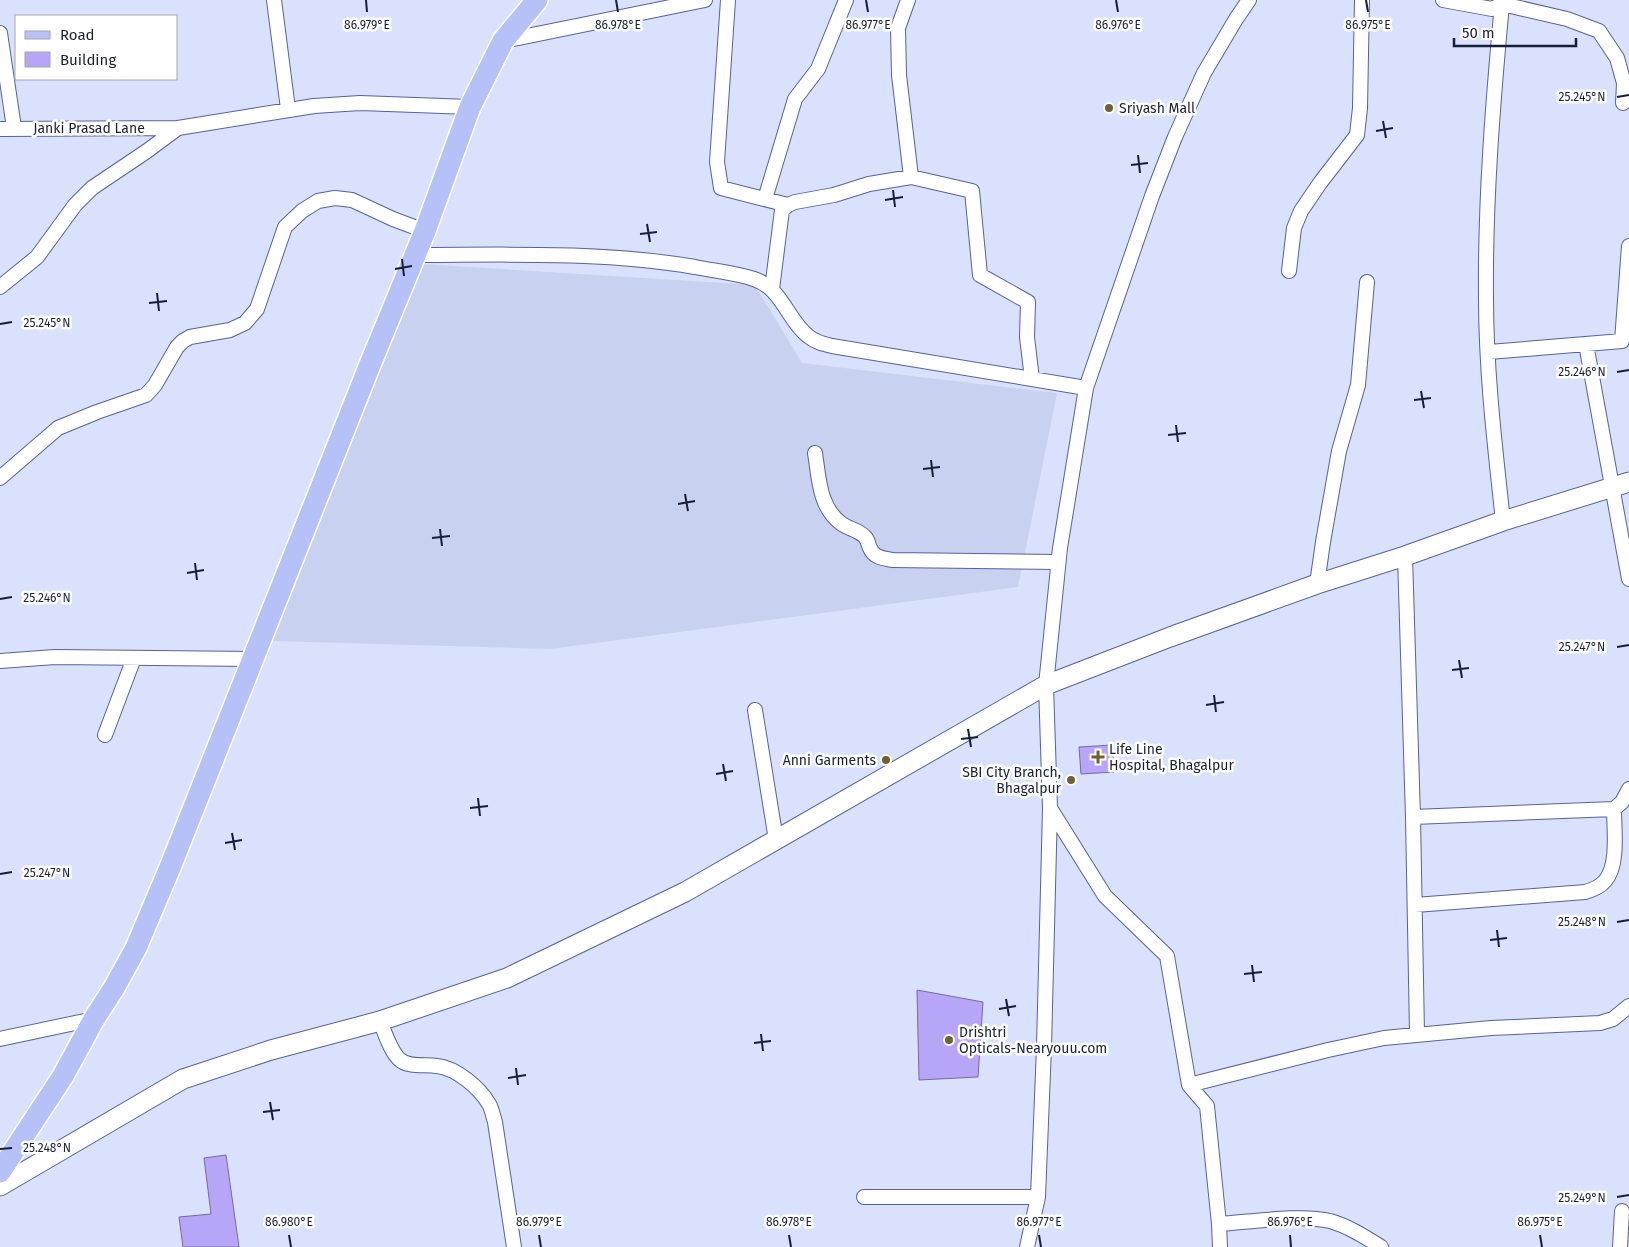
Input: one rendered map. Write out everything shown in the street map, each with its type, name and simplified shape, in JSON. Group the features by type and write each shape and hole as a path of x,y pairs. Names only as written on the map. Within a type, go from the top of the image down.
{"main road":[{"path":"0,1172 63,1076 136,948 425,231 470,107 504,41 537,0"},
{"path":"0,1186 183,1079 271,1050 380,1021 507,978 685,892 1046,685 1170,637 1317,584 1405,556 1503,520 1620,484"}],"street":[{"path":"274,0 288,109"},
{"path":"504,41 705,0"},
{"path":"728,0 717,162 721,188 788,204 834,195 868,184 911,176 972,191 980,275 1028,302 1028,337 1032,379"},
{"path":"765,199 794,98 818,69 846,0"},
{"path":"908,0 898,28 899,75 911,176"},
{"path":"1236,19 1238,0"},
{"path":"1027,1247 1038,1197 1044,1047 1050,808 1046,685 1065,508 1086,388 1152,196 1175,137 1204,74 1249,0"},
{"path":"1289,272 1294,228 1301,211 1357,134 1360,108 1362,0"},
{"path":"1443,0 1492,8 1503,2 1567,19 1599,31 1617,58 1624,83 1626,103 1608,101"},
{"path":"1503,2 1490,136 1486,298 1492,423 1503,520"},
{"path":"0,33 7,128"},
{"name":"Janki Prasad Lane","path":"7,128 178,128 314,106 360,104 470,107"},
{"path":"0,287 36,257 76,205 92,188 178,128"},
{"path":"0,478 58,428 146,395 155,385 176,347 183,341 190,337 230,330 245,323 257,309 286,227 302,212 318,201 335,198 352,200 425,231"},
{"path":"772,289 782,210 788,204"},
{"path":"1489,352 1622,341 1629,246"},
{"path":"415,255 625,258 738,274 757,280 772,289 806,335 817,342 1086,388"},
{"path":"1317,584 1339,451 1358,385 1367,282"},
{"path":"1586,344 1620,484 1629,579"},
{"path":"815,453 825,506 843,524 866,537 871,550 879,558 892,560 1058,562"},
{"path":"1405,556 1417,1034"},
{"path":"0,661 30,658 253,659"},
{"path":"105,735 134,658"},
{"path":"755,710 776,840"},
{"path":"1413,817 1614,809 1622,802 1629,789"},
{"path":"1050,808 1105,896 1167,956 1189,1085 1207,1106 1220,1247"},
{"path":"1415,905 1585,892 1596,888 1606,881 1615,856 1614,809"},
{"path":"1189,1085 1384,1038 1500,1027 1600,1023 1613,1019 1629,1006"},
{"path":"0,1039 94,1019"},
{"path":"380,1021 390,1046 399,1060 406,1063 437,1066 451,1070 481,1094 490,1105 495,1122 514,1247"},
{"path":"864,1197 1038,1197"},
{"path":"1620,1247 1622,1211"},
{"path":"1219,1224 1303,1218 1330,1221 1354,1231 1381,1247"}],"shaded area":[{"path":"423,264 755,285 802,363 1057,393 1018,587 550,649 272,641"}],"building":[{"path":"1112,745 1114,772 1081,774 1079,747"},
{"name":"Drishtri Opticals-Nearyouu.com","path":"917,990 983,1002 978,1077 919,1080"},
{"path":"226,1155 239,1247 183,1247 179,1217 211,1214 204,1158"}],"place":[{"name":"Sriyash Mall","path":"1109,108"},
{"name":"Life Line Hospital, Bhagalpur","path":"1098,757"},
{"name":"Anni Garments","path":"886,760"},
{"name":"SBI City Branch, Bhagalpur","path":"1071,780"},
{"name":"Drishtri Opticals-Nearyouu.com","path":"949,1040"}]}
